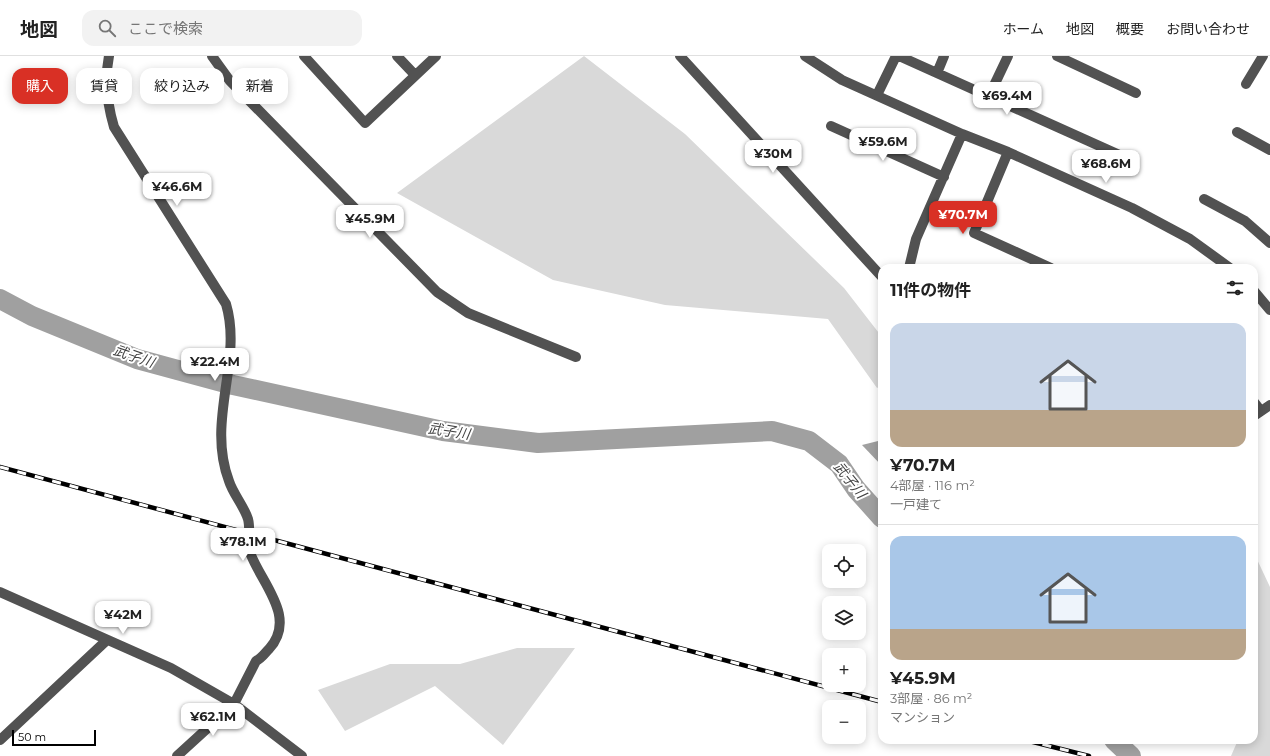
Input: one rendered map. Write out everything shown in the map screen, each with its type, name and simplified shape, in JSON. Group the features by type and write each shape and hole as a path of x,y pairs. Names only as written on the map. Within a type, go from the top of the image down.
{"street":[{"path":"109,56 106,68 106,99 114,127 226,304 229,314 229,353 222,412 220,446 223,463 229,482 248,518 251,554 275,600 280,615 279,633 273,645 260,659 256,661 234,704 177,756"},
{"path":"212,56 230,81 437,292 468,313 576,357"},
{"path":"304,56 365,123 436,56"},
{"path":"397,56 415,75"},
{"path":"680,56 878,273"},
{"path":"805,56 842,80 1132,208 1190,239 1224,264"},
{"path":"877,95 896,56"},
{"path":"899,56 1124,157"},
{"path":"937,73 944,56"},
{"path":"989,96 1008,56"},
{"path":"1057,56 1136,93"},
{"path":"1246,84 1263,56"},
{"path":"831,126 944,177"},
{"path":"1237,132 1270,150"},
{"path":"910,264 916,239 962,134"},
{"path":"1008,152 974,233 1041,264"},
{"path":"1204,198 1245,221 1270,243"},
{"path":"1258,296 1270,310"},
{"path":"1258,413 1270,404"},
{"path":"0,592 171,668 234,704 302,756"},
{"path":"0,740 107,640"}],"shaded area":[{"path":"584,56 685,134 844,288 878,332 878,387 828,319 665,305 553,280 397,193"},
{"path":"878,441 878,462 862,445"},
{"path":"1258,562 1270,587 1270,756 1231,756 1236,744 1258,744"},
{"path":"517,648 575,648 503,745 435,686 345,731 318,690 390,664 460,664"}],"waterway":[{"name":"武子川","path":"0,299 32,316 137,359 233,385 443,431 538,443 772,431 809,441 839,464 856,489 878,514"},
{"name":"武子川","path":"1118,744 1131,756"}],"railway":[{"path":"0,467 878,701"},
{"path":"1041,744 1089,756"}]}
